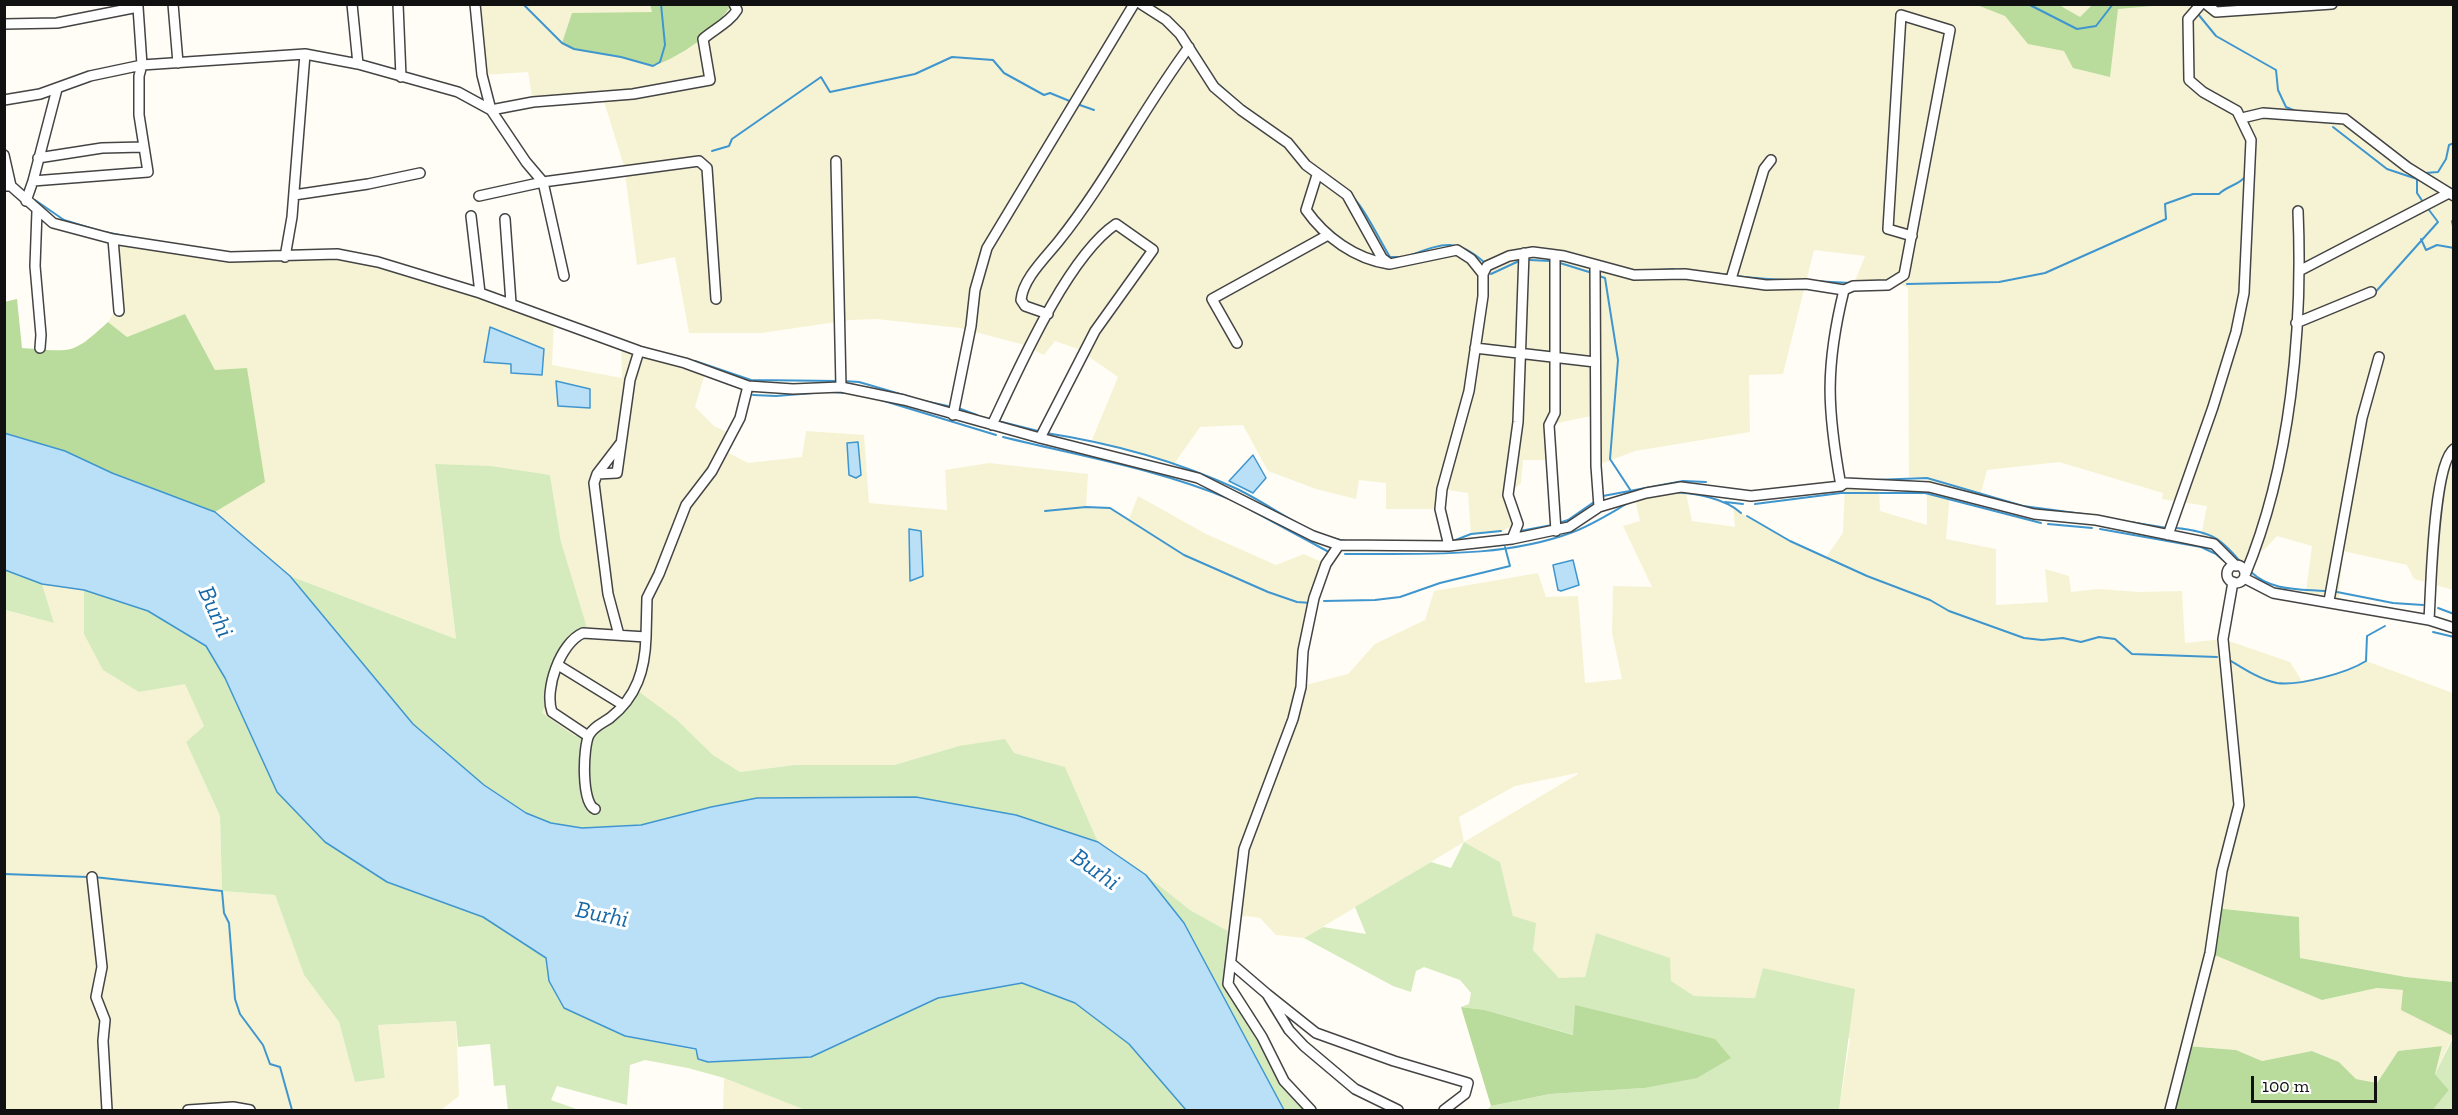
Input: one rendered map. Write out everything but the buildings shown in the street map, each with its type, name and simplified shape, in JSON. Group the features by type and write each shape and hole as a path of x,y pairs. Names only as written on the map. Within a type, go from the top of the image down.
{"street":[{"path":"173,4 178,63"},
{"path":"352,4 358,64"},
{"path":"398,4 401,76"},
{"path":"475,4 482,75 491,110 543,182 564,276"},
{"path":"4,100 57,89 90,76 142,65 305,54 358,64 458,92 491,110 533,102 633,94 710,80 703,39 733,17 736,10 734,4"},
{"path":"953,415 971,326 975,290 987,248 1134,4"},
{"path":"1141,4 1166,20 1189,47 1214,87 1241,110 1288,143 1317,175 1347,195 1376,249 1390,264"},
{"path":"2168,535 2213,407 2236,332 2244,293 2251,140 2237,111 2203,93 2189,80 2188,19 2201,4"},
{"path":"2206,4 2216,12 2331,4"},
{"path":"4,24 57,23 138,7 142,65 138,102 148,172 33,181"},
{"path":"1449,546 1440,509 1442,489 1463,417 1483,296 1483,274 1487,266 1509,256 1524,253 1555,255 1634,275 1685,274 1766,285 1806,284 1844,290 1853,286 1888,285 1904,275 1912,236 1950,30 1901,15 1888,229 1912,236"},
{"path":"1048,314 1025,306 1021,300 1022,294 1035,270 1085,209 1189,47"},
{"path":"285,257 294,195 305,54"},
{"path":"26,201 57,89"},
{"path":"2242,118 2263,113 2344,119 2407,167 2451,194"},
{"path":"38,158 102,148 143,147"},
{"path":"4,155 8,186 53,223 113,240 230,257 337,254 378,262 511,303 639,351 685,363 748,386 793,389 841,383 953,415 1198,478 1313,536 1339,545 1449,546 1512,539 1569,527 1599,507 1646,493 1680,488 1751,496 1841,486 1845,483 1879,483 1929,487 2024,512 2096,520 2214,544 2236,566 2243,569 2245,576 2273,592 2429,620 2454,628"},
{"path":"479,196 543,182 692,160 704,164 716,298"},
{"path":"1731,279 1764,169 1771,160"},
{"path":"836,161 841,383"},
{"path":"294,195 368,184 420,173"},
{"path":"1317,175 1306,210 1328,235 1358,255 1390,264 1457,250 1471,259 1483,274"},
{"path":"2301,270 2451,194"},
{"path":"37,211 35,266 40,348"},
{"path":"2236,566 2228,572 2229,578 2234,582 2240,582 2245,576 2254,553 2277,467 2286,417 2301,270 2298,211"},
{"path":"471,216 480,293"},
{"path":"505,219 511,303"},
{"path":"992,425 1062,289 1086,256 1116,224 1153,250 1095,331 1040,438"},
{"path":"1237,343 1212,299 1328,235"},
{"path":"113,240 119,311"},
{"path":"1512,539 1518,524 1508,495 1518,422 1524,253"},
{"path":"1555,255 1555,413 1549,425 1549,460 1556,493 1556,531"},
{"path":"1595,265 1596,466 1599,507"},
{"path":"1841,486 1829,414 1829,381 1830,354 1844,290"},
{"path":"2296,323 2371,292"},
{"path":"1475,348 1519,355 1595,362"},
{"path":"597,474 617,472 630,380 639,351"},
{"path":"2329,601 2362,418 2379,357"},
{"path":"595,808 586,800 588,736 623,705 642,674 645,664 647,598 686,505 712,471 740,418 748,386"},
{"path":"619,635 608,594 594,483 597,474 620,444"},
{"path":"2429,620 2438,486 2448,453 2454,449"},
{"path":"1311,1110 1284,1081 1262,1037 1228,984 1244,849 1293,719 1301,687 1303,651 1314,598 1326,564 1339,545"},
{"path":"2170,1110 2210,953 2223,871 2239,805 2223,639 2234,582"},
{"path":"588,736 552,712 549,694 565,650 579,635 646,637"},
{"path":"558,665 623,705"},
{"path":"92,877 102,967 96,997 105,1020 103,1041 107,1110"},
{"path":"1232,964 1316,1033 1394,1061 1468,1083 1465,1094 1444,1110"},
{"path":"1267,994 1289,1030 1304,1046 1355,1089 1395,1110"},
{"path":"188,1110 233,1107 250,1110"}],"shaded area":[{"path":"475,5 2453,5 2453,590 2414,579 2407,565 2343,551 2338,605 2305,599 2312,546 2277,536 2264,550 2254,553 2243,569 2224,551 2200,541 2207,506 2162,499 2163,493 2059,462 1987,470 1979,500 1950,493 1946,539 1996,549 1996,605 2048,602 2045,569 2069,576 2071,592 2099,589 2139,592 2182,591 2185,643 2223,639 2290,662 2302,681 2349,670 2366,661 2453,693 2453,982 2406,977 2300,958 2299,917 2216,908 2322,1000 2377,988 2403,990 2453,1036 2435,1074 2442,1046 2398,1051 2377,1083 2356,1079 2339,1062 2313,1051 2262,1061 2236,1050 2188,1046 2170,1110 1839,1110 1850,1039 1763,968 1756,998 1693,996 1596,934 1585,978 1559,978 1533,950 1513,916 1500,862 1464,842 1304,938 1276,935 1260,918 1247,916 1237,918 1233,934 1190,910 1098,842 1065,767 1014,753 959,746 894,765 794,765 740,772 713,755 677,720 608,723 575,736 541,713 553,682 561,645 571,636 561,542 550,475 435,465 456,639 290,576 215,512 264,482 215,370 185,314 127,337 108,322 118,307 115,256 106,236 230,257 337,254 378,262 554,322 552,365 622,378 621,344 706,370 695,407 714,426 731,434 723,450 748,463 802,457 806,431 864,435 869,503 947,510 945,470 989,463 1088,474 1086,507 1110,508 1129,519 1138,496 1206,534 1276,565 1304,554 1326,564 1314,598 1302,686 1348,674 1375,644 1425,620 1434,591 1538,573 1546,597 1578,596 1585,683 1622,679 1612,633 1613,586 1652,587 1623,526 1640,521 1635,499 1666,492 1686,493 1692,521 1735,527 1733,506 1790,541 1826,557 1843,533 1845,483 1879,483 1880,511 1927,525 1927,478 1909,477 1908,288 1894,281 1853,286 1865,256 1814,250 1783,374 1749,375 1750,432 1635,451 1596,466 1595,415 1549,425 1549,460 1523,460 1521,483 1508,495 1518,524 1501,531 1471,534 1468,493 1442,489 1440,509 1386,509 1386,483 1359,480 1356,499 1316,489 1268,471 1243,425 1200,427 1174,464 1092,440 1118,377 1078,349 1055,341 1044,355 1021,344 960,328 876,319 850,320 761,333 689,333 675,257 637,265 624,166 602,95 533,102 528,72 482,75","holes":["1578,774 1464,842 1459,817 1515,786"]},
{"path":"42,584 84,590 84,634 139,692 185,683 204,726 186,742 220,816 222,891 275,895 304,975 339,1022 355,1082 385,1078 378,1025 456,1021 459,1096 441,1110 5,1110 4,610 54,623"},
{"path":"724,1078 805,1110 723,1110"}],"green space":[{"path":"650,4 728,4 729,8 714,27 696,43 653,66 621,57 574,49 562,43 572,13 652,12"},
{"path":"1977,5 2059,5 2080,17 2092,5 2164,5 2118,9 2110,77 2073,68 2064,51 2028,44 2005,16"},
{"path":"17,299 22,348 70,349 86,341 108,322 127,337 185,314 215,370 247,368 265,482 215,512 112,473 65,451 5,433 4,302"},
{"path":"435,464 491,466 550,475 561,542 587,628 571,636 561,645 553,682 542,713 575,736 608,723 638,691 677,720 713,755 740,772 794,765 894,765 959,746 1005,739 1014,753 1065,767 1098,842 1016,815 916,797 711,807 641,825 608,828 582,828 551,823 526,813 484,785 413,724 290,576 456,639"},
{"path":"4,570 42,584 54,623 5,610"},
{"path":"84,590 148,611 207,646 225,678 387,882 483,917 546,958 549,981 625,1036 695,1050 698,1060 708,1062 811,1057 938,998 1022,983 1075,1003 1129,1044 1186,1110 805,1110 724,1078 645,1060 630,1065 627,1105 557,1086 551,1100 579,1110 508,1110 505,1085 494,1086 490,1044 458,1047 456,1021 378,1025 385,1078 355,1082 339,1022 304,975 275,895 222,891 220,816 186,742 204,726 185,684 139,692 103,670 84,634"},
{"path":"1464,842 1500,862 1513,916 1536,923 1533,950 1559,978 1585,977 1596,933 1670,958 1671,981 1694,996 1755,998 1763,968 1855,989 1839,1110 1487,1110 1491,1106 1550,1094 1644,1088 1575,1006 1574,1035 1485,1010 1461,1007 1469,1004 1471,993 1460,980 1424,967 1416,971 1411,992 1393,986 1304,938 1323,927 1366,934 1355,907 1431,862 1451,868"},
{"path":"1147,876 1190,910 1233,934 1228,984 1271,1056 1311,1110 1284,1110 1184,923"},
{"path":"2215,908 2299,917 2300,958 2406,977 2453,982 2453,1036 2401,1010 2403,990 2377,988 2322,1000 2210,953"},
{"path":"1575,1005 1715,1039 1731,1058 1697,1078 1644,1088 1550,1094 1491,1106 1461,1007 1485,1010 1573,1035"},
{"path":"2453,1038 2453,1110 2433,1110 2449,1090 2435,1074"},
{"path":"2187,1046 2236,1050 2262,1061 2312,1051 2339,1062 2356,1079 2377,1083 2398,1051 2442,1046 2435,1074 2449,1090 2433,1110 2170,1110"}],"water":[{"path":"490,327 544,349 542,375 511,373 511,364 484,362"},
{"path":"556,381 590,389 590,408 558,406"},
{"name":"Burhi","path":"4,433 65,451 112,473 215,512 290,576 413,724 484,785 526,813 551,823 582,828 641,825 757,798 916,797 1016,815 1098,842 1146,875 1184,923 1284,1110 1186,1110 1129,1044 1075,1003 1022,983 938,998 811,1057 708,1062 698,1059 696,1049 625,1036 564,1008 549,981 546,958 483,917 387,882 325,842 277,792 225,678 206,646 148,611 84,590 42,584 5,570"},
{"path":"858,442 861,475 856,478 849,475 847,443"},
{"path":"1253,455 1266,478 1253,493 1229,481"},
{"path":"909,529 921,531 923,576 910,581"},
{"path":"1573,560 1579,585 1558,590 1553,565"}],"waterway":[{"path":"523,4 562,43 574,49 621,57 653,66 660,62 665,45 661,4"},
{"path":"2028,4 2077,29 2096,26 2113,4"},
{"path":"2198,14 2216,36 2276,70 2278,90 2286,107 2298,112"},
{"path":"1187,37 1217,83 1241,104"},
{"path":"712,151 729,146 732,139 821,77 830,92 915,74 952,57 993,60 1004,73 1044,95 1050,93 1072,102"},
{"path":"1077,104 1094,110"},
{"path":"2351,118 2415,167"},
{"path":"2333,127 2387,169 2417,179 2417,193 2423,202"},
{"path":"2425,173 2438,172 2446,159 2449,145 2454,143"},
{"path":"1907,284 1999,282 2045,273 2166,219 2165,204 2193,194 2219,194 2244,178"},
{"path":"1333,179 1343,186 1359,204 1390,257 1403,257"},
{"path":"35,200 64,220 100,231"},
{"path":"2371,297 2438,222 2429,210"},
{"path":"2452,221 2454,231"},
{"path":"105,232 135,238"},
{"path":"2421,239 2426,250 2437,245 2454,248"},
{"path":"1411,255 1449,245 1465,249 1484,262 1501,255"},
{"path":"1530,260 1550,261"},
{"path":"1491,274 1519,261"},
{"path":"1560,263 1589,272"},
{"path":"1659,270 1674,269"},
{"path":"1714,273 1728,275"},
{"path":"1599,276 1605,278 1618,360 1610,459 1631,491"},
{"path":"1736,276 1850,283"},
{"path":"695,361 751,380 838,381"},
{"path":"843,381 859,382 907,396"},
{"path":"831,392 846,393"},
{"path":"753,395 813,393"},
{"path":"881,400 996,435"},
{"path":"924,401 948,406"},
{"path":"958,408 977,415"},
{"path":"998,421 1038,431"},
{"path":"1046,433 1095,442 1190,469 1249,495 1304,527 1347,541"},
{"path":"1003,437 1148,471 1232,500"},
{"path":"1874,480 1927,478 2023,506 2098,516"},
{"path":"1603,496 1683,481 1706,482"},
{"path":"1673,492 1718,500 1741,513"},
{"path":"1755,504 1841,493 1925,493 2041,523"},
{"path":"1559,523 1568,520 1594,502"},
{"path":"1345,554 1460,553 1518,547 1573,532 1630,502"},
{"path":"1725,502 1743,504"},
{"path":"1240,504 1327,551"},
{"path":"1045,511 1086,507 1110,508 1184,555 1268,592 1297,602 1311,603"},
{"path":"1747,516 1790,541 1867,576 1930,600 1949,611 2024,638 2042,640 2063,638 2081,642 2099,637 2115,639 2132,654 2217,657"},
{"path":"2130,522 2167,528"},
{"path":"2048,524 2092,528"},
{"path":"1520,531 1552,525"},
{"path":"2177,528 2207,534 2215,538 2222,542 2243,565"},
{"path":"2100,529 2201,547 2216,554 2224,561"},
{"path":"1453,541 1471,534 1501,531"},
{"path":"1324,601 1400,597 1440,583 1510,566 1505,547"},
{"path":"2251,572 2276,586 2325,591"},
{"path":"2337,592 2393,603 2423,605"},
{"path":"2438,608 2454,614"},
{"path":"2231,661 2271,682 2298,683 2323,678 2366,661 2367,636 2385,626"},
{"path":"2433,632 2454,637"},
{"path":"4,874 88,877"},
{"path":"94,877 222,891 224,913 229,923 235,999 240,1014 263,1045 270,1064 280,1067 292,1110"}]}
